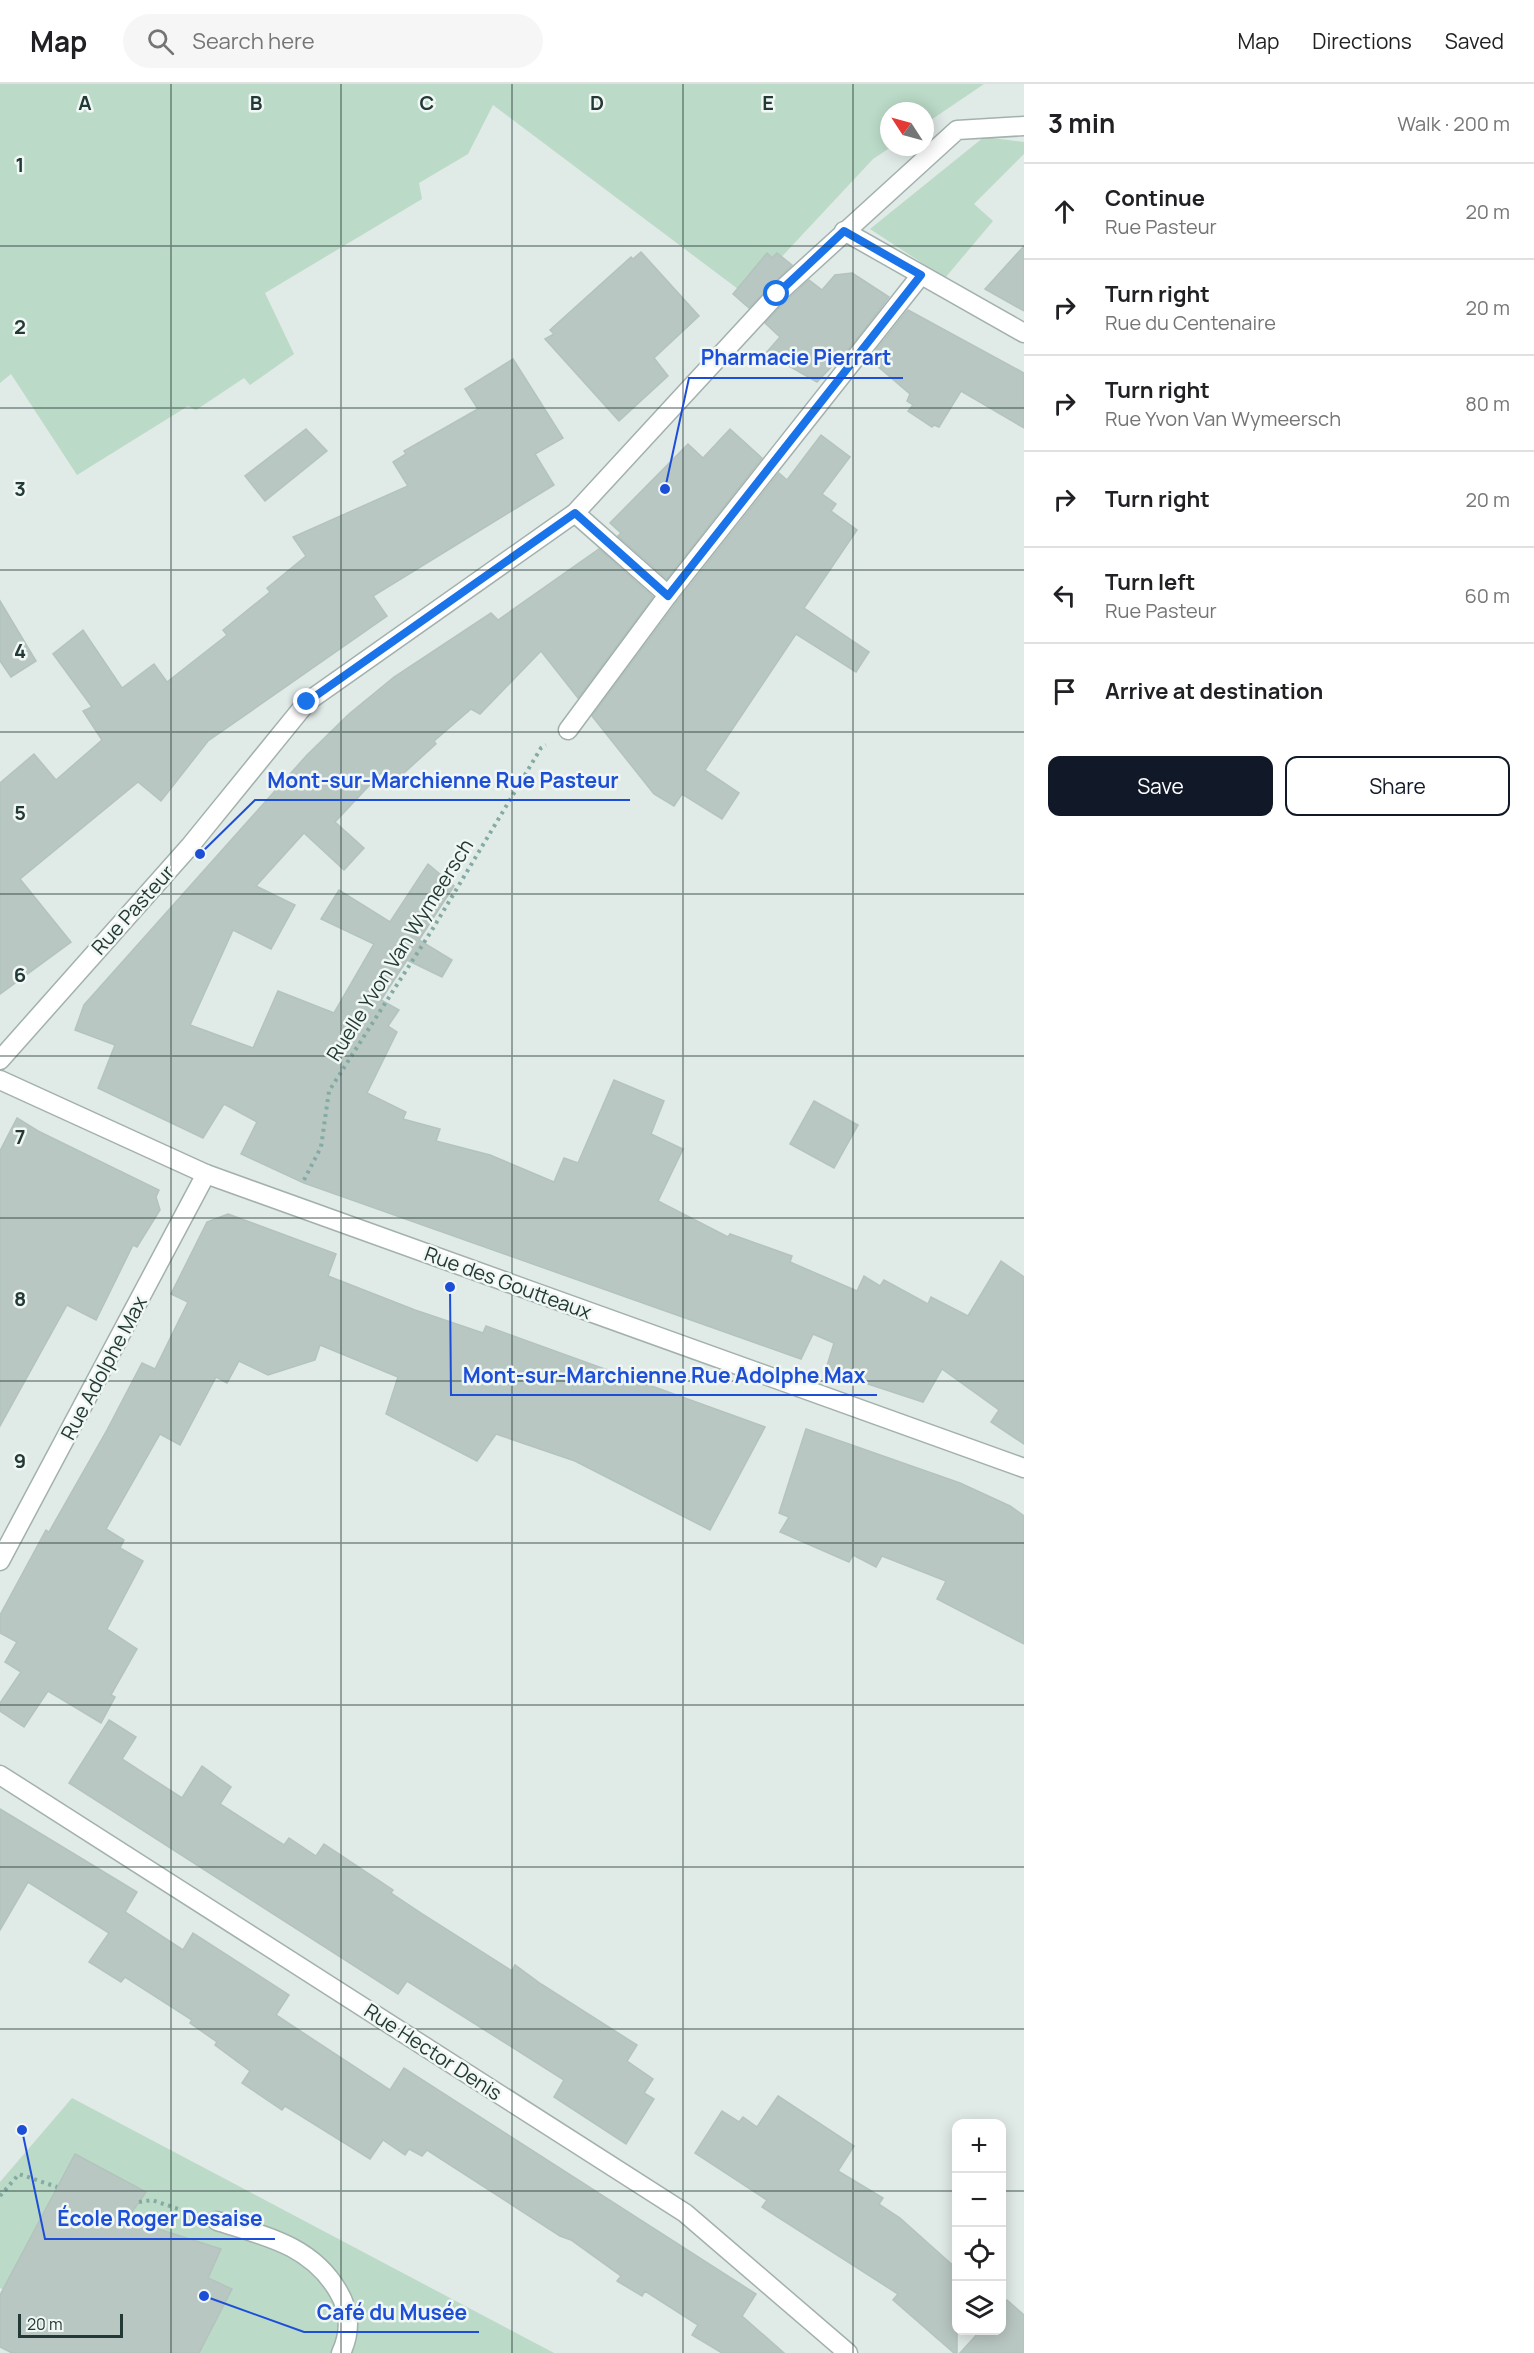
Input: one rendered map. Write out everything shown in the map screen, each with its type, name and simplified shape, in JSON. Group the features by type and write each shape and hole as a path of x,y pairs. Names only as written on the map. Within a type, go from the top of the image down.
{"street":[{"name":"Rue Pasteur","path":"0,1060 190,846 307,702 575,513 777,294 957,130 1024,126"},
{"path":"844,231 1024,333"},
{"path":"568,730 668,596 921,275"},
{"path":"575,513 668,596"},
{"name":"Rue des Goutteaux","path":"0,1080 206,1174 1024,1468"},
{"name":"Rue Adolphe Max","path":"0,1561 206,1174"},
{"name":"Rue Hector Denis","path":"0,1775 685,2213 848,2353"},
{"path":"217,2222 273,2239 305,2254 328,2273 343,2299 349,2324 341,2353"}],"path":[{"name":"Ruelle Yvon Van Wymeersch","path":"291,1205 321,1147 329,1091 432,930 541,748 568,730"},
{"path":"0,2196 19,2174 57,2187"},
{"path":"140,2202 152,2200 217,2222"}],"green space":[{"path":"0,84 984,84 934,118 934,102 880,102 880,154 873,159 746,295 493,105 468,154 419,183 422,199 265,293 294,354 250,385 244,378 196,410 188,406 77,475 11,374 0,383"},
{"path":"984,137 1024,142 1024,154 974,204 993,221 945,278 870,229"},
{"path":"72,2098 554,2353 160,2353 205,2341 232,2290 208,2278 221,2249 127,2219 75,2155 100,2340 0,2288 0,2182"}],"building":[{"path":"1024,246 1024,311 985,289"},
{"path":"641,252 699,316 654,358 668,376 619,421 545,339 554,334 550,330 631,257 633,259"},
{"path":"767,253 772,258 777,253 792,265 749,308 733,294"},
{"path":"852,273 889,297 852,345 817,382 766,353 780,337 765,323 785,302 809,280 822,290 835,275"},
{"path":"908,310 1024,373 1024,428 961,391 939,427 934,425 932,427 908,411 913,405 907,401 910,394 869,359"},
{"path":"513,359 563,438 535,454 554,485 373,596 387,616 208,741 161,801 138,782 20,879 71,942 0,994 0,783 34,754 56,780 102,740 83,711 92,707 53,654 83,630 122,688 154,664 167,682 227,635 223,630 270,592 267,588 306,556 293,537 408,486 393,462 406,454 404,451 478,409 465,389"},
{"path":"306,429 327,451 265,501 245,476"},
{"path":"730,429 762,458 667,579 618,536 621,533 610,523 688,444 703,458"},
{"path":"821,435 850,457 822,494 836,504 831,511 857,530 804,608 869,652 856,672 796,634 705,770 739,793 722,819 682,794 674,806 654,794 592,716 677,602 779,473 787,480"},
{"path":"599,549 653,597 578,698 541,651 480,714 471,709 434,741 436,744 395,781 381,773 335,822 364,848 344,870 304,833 256,886 295,905 271,949 233,930 190,1025 253,1048 278,991 334,1013 374,944 321,919 339,890 390,922 428,864 454,886 419,940 452,960 442,977 407,960 381,1000 399,1010 388,1026 397,1032 367,1093 406,1112 403,1119 440,1129 436,1141 490,1155 554,1182 564,1158 578,1163 614,1080 664,1101 651,1134 683,1149 658,1201 728,1237 730,1234 792,1256 790,1262 857,1291 864,1276 880,1286 884,1280 928,1304 931,1297 968,1316 1001,1261 1024,1277 1024,1444 991,1422 999,1410 942,1369 923,1402 865,1383 826,1369 834,1343 813,1334 801,1359 304,1183 241,1154 257,1122 224,1104 203,1138 98,1088 115,1045 75,1030 84,1005 307,755 349,714 394,677 491,613 498,620"},
{"path":"0,601 36,661 11,677 0,661"},
{"path":"814,1101 858,1125 834,1168 790,1144"},
{"path":"17,1118 38,1131 159,1190 156,1197 160,1210 137,1247 133,1245 96,1320 67,1305 0,1426 0,1151"},
{"path":"228,1214 336,1254 328,1276 415,1310 483,1333 486,1326 765,1427 710,1530 575,1461 496,1434 477,1461 386,1414 398,1377 320,1345 315,1360 268,1375 239,1361 227,1383 216,1377 180,1445 160,1434 106,1529 124,1540 120,1548 143,1561 107,1629 137,1649 111,1695 115,1697 101,1723 48,1691 24,1727 0,1711 0,1703 21,1672 5,1662 17,1642 0,1633 0,1615 46,1530 49,1532 107,1430 142,1363 155,1369 188,1302 171,1294 207,1222"},
{"path":"806,1429 960,1483 1010,1506 1024,1516 1024,1644 937,1599 946,1581 882,1556 876,1567 853,1555 849,1562 780,1532 789,1517 779,1513"},
{"path":"109,1720 136,1737 122,1759 182,1798 202,1766 231,1787 220,1804 284,1845 289,1838 316,1856 324,1844 393,1890 391,1893 421,1913 512,1971 515,1965 637,2045 627,2061 653,2079 644,2093 654,2099 626,2144 554,2097 564,2080 407,1981 398,1994 69,1783"},
{"path":"0,1809 137,1892 125,1912 183,1950 193,1933 289,1995 276,2015 390,2090 404,2068 756,2294 742,2316 784,2353 722,2353 692,2335 698,2325 645,2291 642,2296 617,2281 621,2276 571,2240 560,2236 427,2150 422,2156 409,2149 405,2155 383,2140 370,2159 285,2106 282,2110 242,2083 250,2071 215,2045 217,2042 190,2023 192,2020 125,1977 121,1982 89,1962 109,1933 28,1882 0,1930"},
{"path":"778,2096 854,2146 838,2171 883,2198 879,2204 900,2218 952,2265 952,2335 957,2335 957,2353 954,2353 893,2300 898,2294 762,2207 767,2200 695,2153 722,2111 739,2122 743,2117 757,2127"},
{"path":"75,2154 146,2192 127,2219 221,2249 208,2278 232,2289 199,2353 12,2353 0,2347 0,2295"},
{"path":"1006,2301 1024,2315 1024,2353 960,2353 976,2335 1006,2335"}],"place":[{"name":"Pharmacie Pierrart","path":"665,489"},
{"name":"Mont-sur-Marchienne Rue Pasteur","path":"200,854"},
{"name":"Mont-sur-Marchienne Rue Adolphe Max","path":"450,1287"},
{"name":"École Roger Desaise","path":"22,2130"},
{"name":"Café du Musée","path":"204,2296"}],"route":[{"path":"307,702 575,513 668,596 921,275 844,231 777,294"}]}
